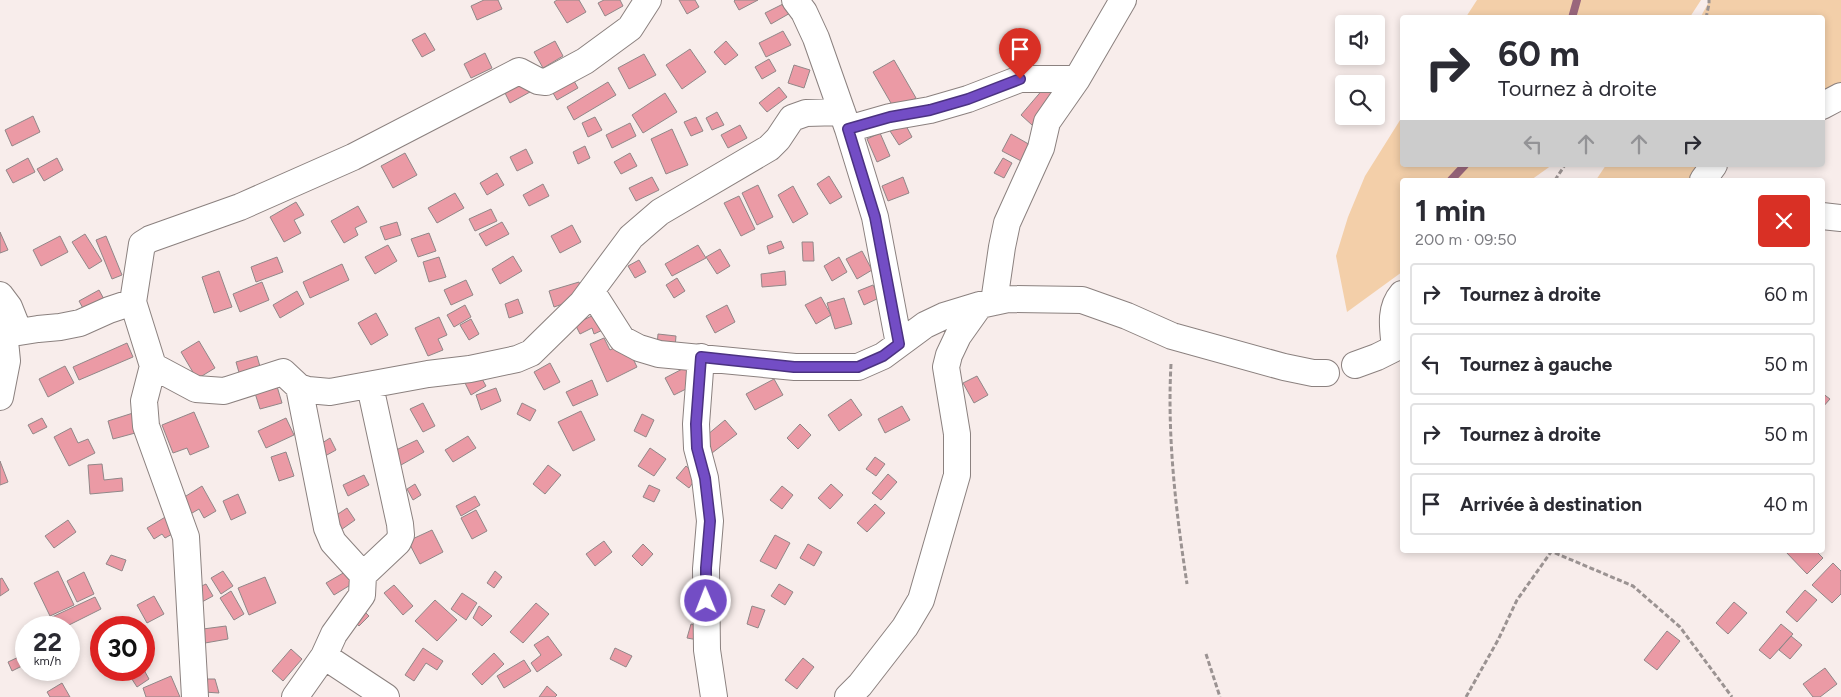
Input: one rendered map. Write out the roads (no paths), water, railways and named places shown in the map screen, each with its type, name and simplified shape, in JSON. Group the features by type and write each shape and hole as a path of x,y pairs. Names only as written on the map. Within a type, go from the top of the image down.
{"street":[{"path":"194,697 186,537 146,426 144,401 153,366 133,302 142,244 150,238 240,207 353,157 519,71 538,81 546,82 585,62 630,28 648,0"},
{"path":"795,0 804,12 816,38 845,121 875,217 899,344"},
{"path":"848,697 860,685 905,627 921,600 957,474 957,434 946,367 949,355 958,336 987,303 1007,223 1038,155 1047,122 1077,79 1123,0"},
{"path":"153,366 196,389 224,391 283,372 299,387 308,390 330,392 428,374 470,369 517,359 531,353 547,339 592,292 631,237 660,212 769,148 778,139 792,118 806,113 845,121 890,117 930,110 968,99 1020,79 1077,79"},
{"path":"1825,104 1841,96"},
{"path":"1705,178 1713,167"},
{"path":"1825,216 1841,218"},
{"path":"592,292 622,339 630,345 659,354 794,367 858,367 883,356 925,325 944,316 987,303 1008,299 1082,300 1127,316 1172,336 1284,367 1313,373 1326,373"},
{"path":"0,295 9,307 7,361 0,397"},
{"path":"1355,365 1395,348 1393,312 1395,304 1400,297"},
{"path":"8,331 80,322 133,302"},
{"path":"701,357 696,424 697,448 705,478 710,521 706,568 707,650 714,697"},
{"path":"295,697 324,656 334,634 362,595 363,575 398,542 400,535 400,524 370,386"},
{"path":"299,387 327,528 333,542 363,575"},
{"path":"324,656 386,697"}],"waterway":[{"path":"1573,15 1577,0"},
{"path":"1453,178 1463,167"}]}
